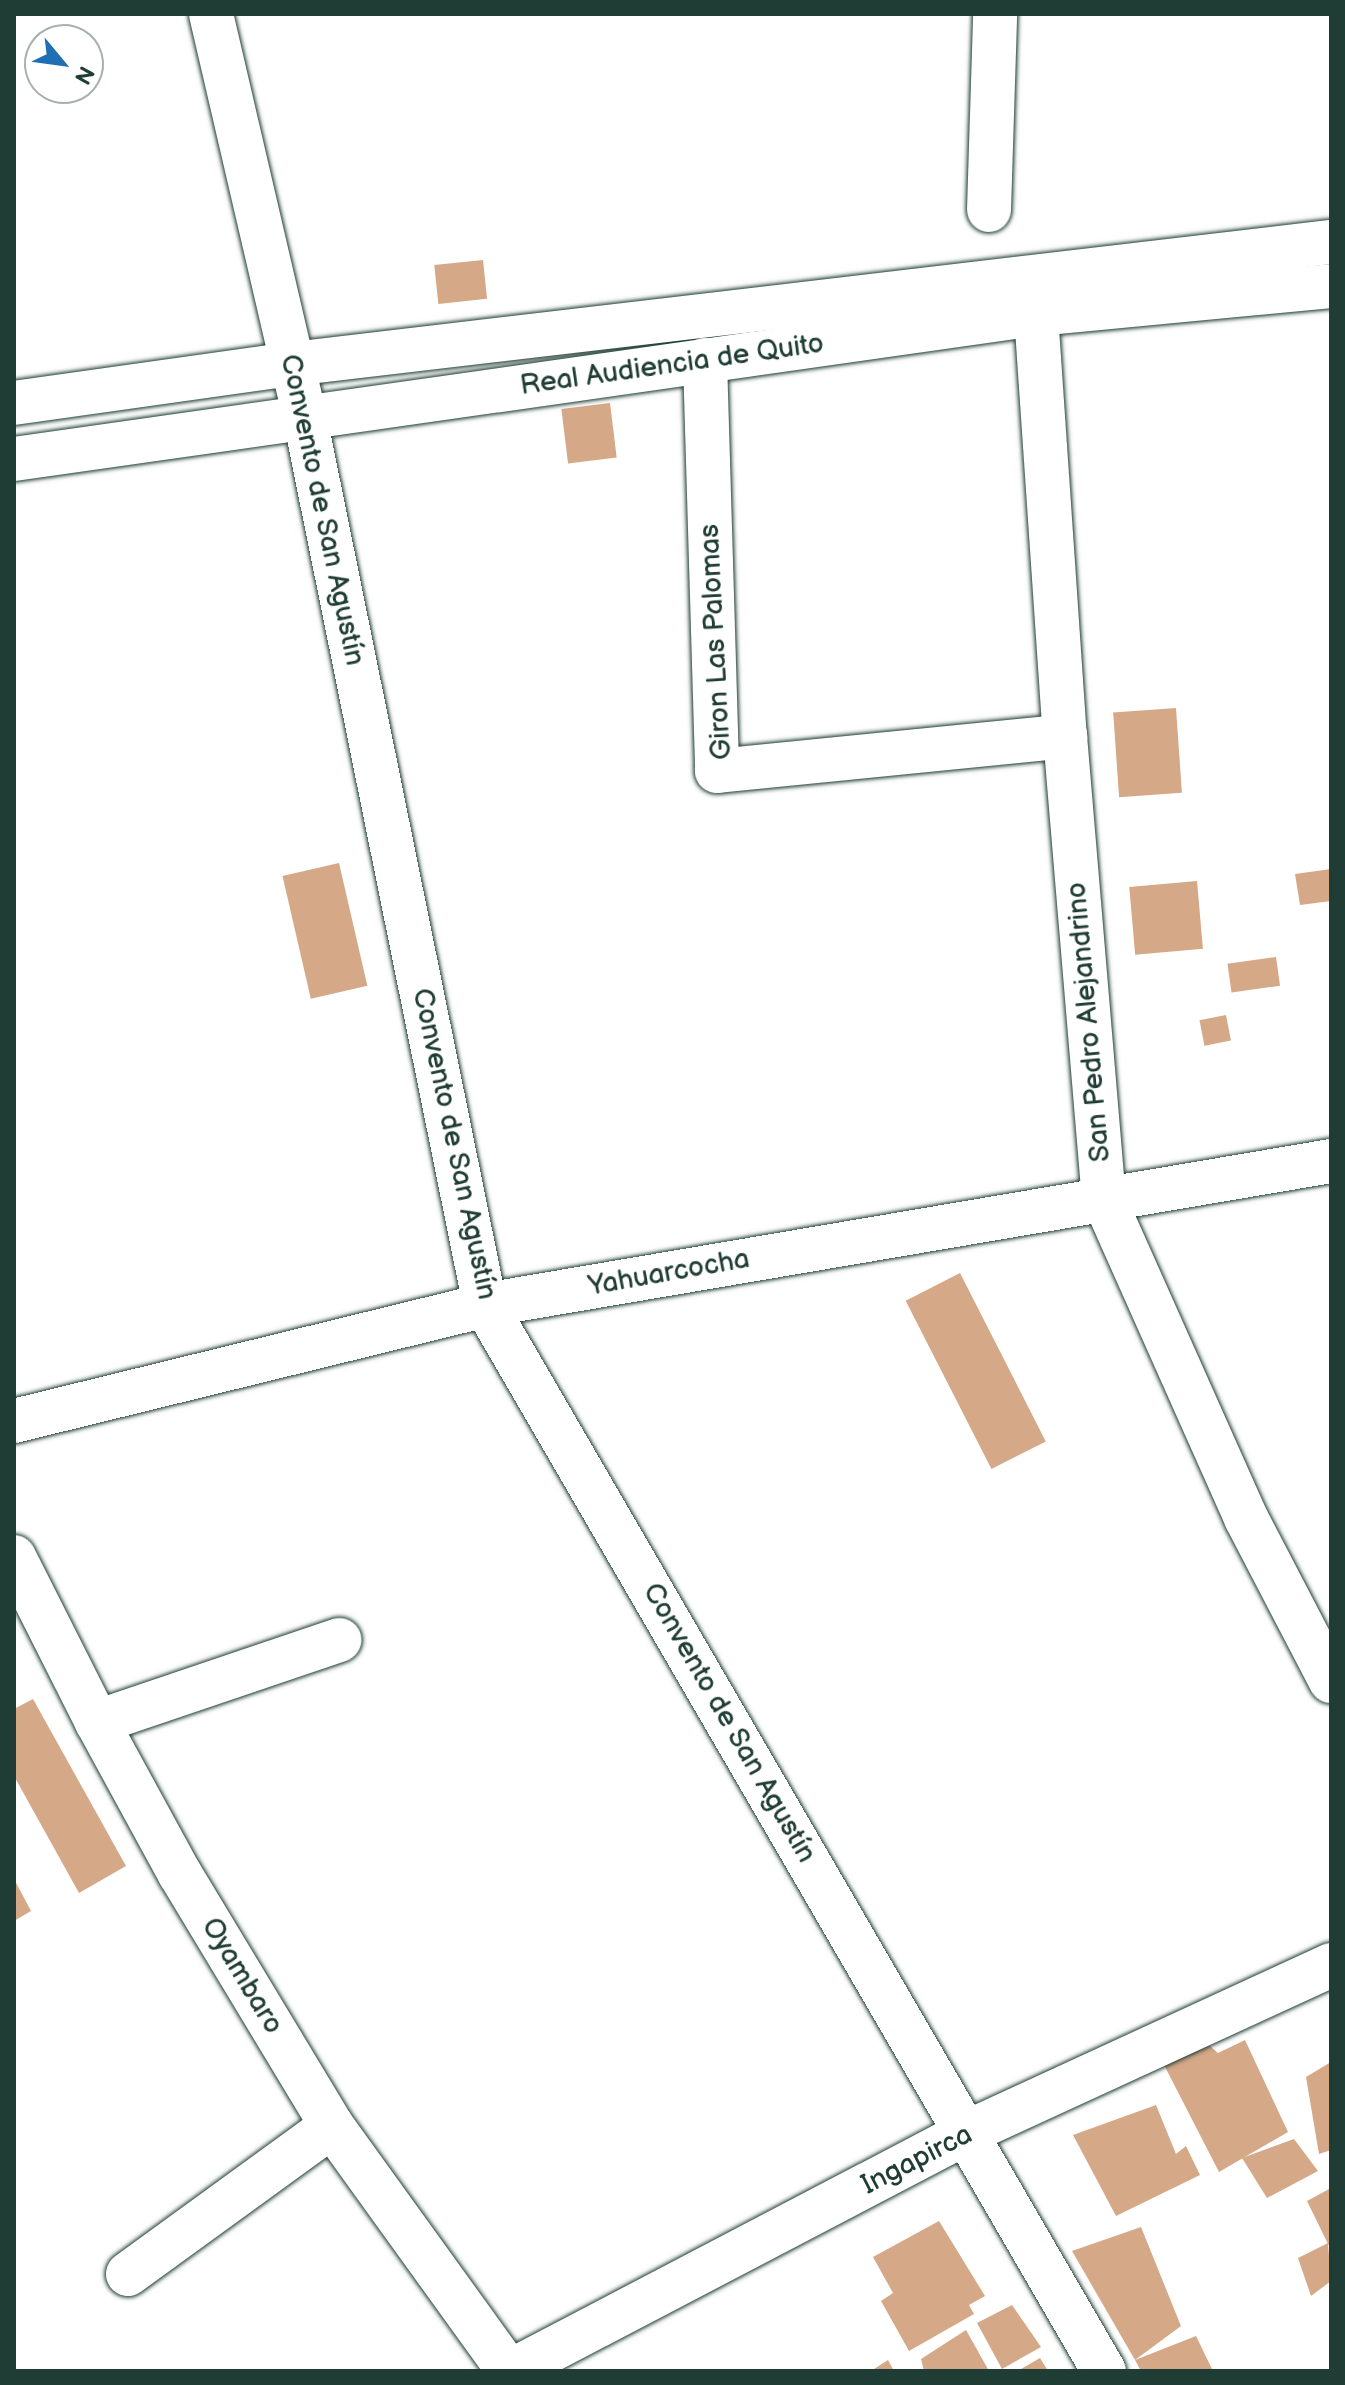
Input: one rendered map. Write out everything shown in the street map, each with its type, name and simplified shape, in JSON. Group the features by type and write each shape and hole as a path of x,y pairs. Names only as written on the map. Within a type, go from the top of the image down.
{"street":[{"name":"Convento de San Agustín","path":"211,14 305,418 485,1305 968,2132 1104,2371"},
{"path":"989,210 995,14"},
{"name":"Real Audiencia de Quito","path":"14,403 292,364 1331,242"},
{"name":"Real Audiencia de Quito","path":"14,459 1036,314 1331,286"},
{"name":"San Pedro Alejandrino","path":"1036,314 1065,736 1104,1199 1246,1518 1331,1681"},
{"name":"Giron Las Palomas","path":"705,360 717,771 1065,736"},
{"name":"Yahuarcocha","path":"14,1421 485,1305 1331,1161"},
{"name":"Oyambaro","path":"14,1557 97,1722 180,1874 332,2126 510,2371"},
{"path":"97,1722 339,1640"},
{"name":"Ingapirca","path":"510,2371 968,2132 1331,1965"},
{"path":"128,2274 332,2126"}],"building":[{"path":"483,260 487,299 438,304 434,265"},
{"path":"610,403 617,458 568,464 561,409"},
{"path":"1176,708 1182,793 1119,797 1113,712"},
{"path":"339,863 367,986 311,999 282,876"},
{"path":"1331,869 1331,901 1300,905 1295,874"},
{"path":"1197,881 1203,949 1135,955 1129,887"},
{"path":"1276,957 1280,986 1232,993 1227,964"},
{"path":"1226,1015 1231,1041 1204,1046 1199,1020"},
{"path":"960,1273 1046,1441 991,1469 906,1301"},
{"path":"33,1699 126,1866 79,1893 14,1776 14,1709"},
{"path":"14,1879 31,1911 14,1921"},
{"path":"1201,2038 1218,2053 1245,2040 1288,2132 1219,2172 1162,2061"},
{"path":"1331,2062 1331,2150 1319,2154 1306,2077"},
{"path":"1156,2105 1176,2154 1186,2146 1200,2175 1116,2216 1073,2135"},
{"path":"1294,2139 1318,2171 1267,2198 1242,2158"},
{"path":"1331,2188 1331,2250 1307,2201"},
{"path":"939,2221 985,2296 969,2305 974,2314 909,2351 881,2301 893,2293 873,2257"},
{"path":"1141,2227 1181,2326 1135,2360 1072,2251"},
{"path":"1328,2243 1331,2281 1311,2296 1298,2258"},
{"path":"1012,2305 1041,2347 1002,2369 977,2323"},
{"path":"966,2330 989,2371 924,2371 921,2359"},
{"path":"1196,2336 1213,2371 1141,2371 1135,2360"},
{"path":"1040,2358 1048,2371 1022,2371 1021,2369"},
{"path":"888,2360 894,2371 871,2371"}]}
